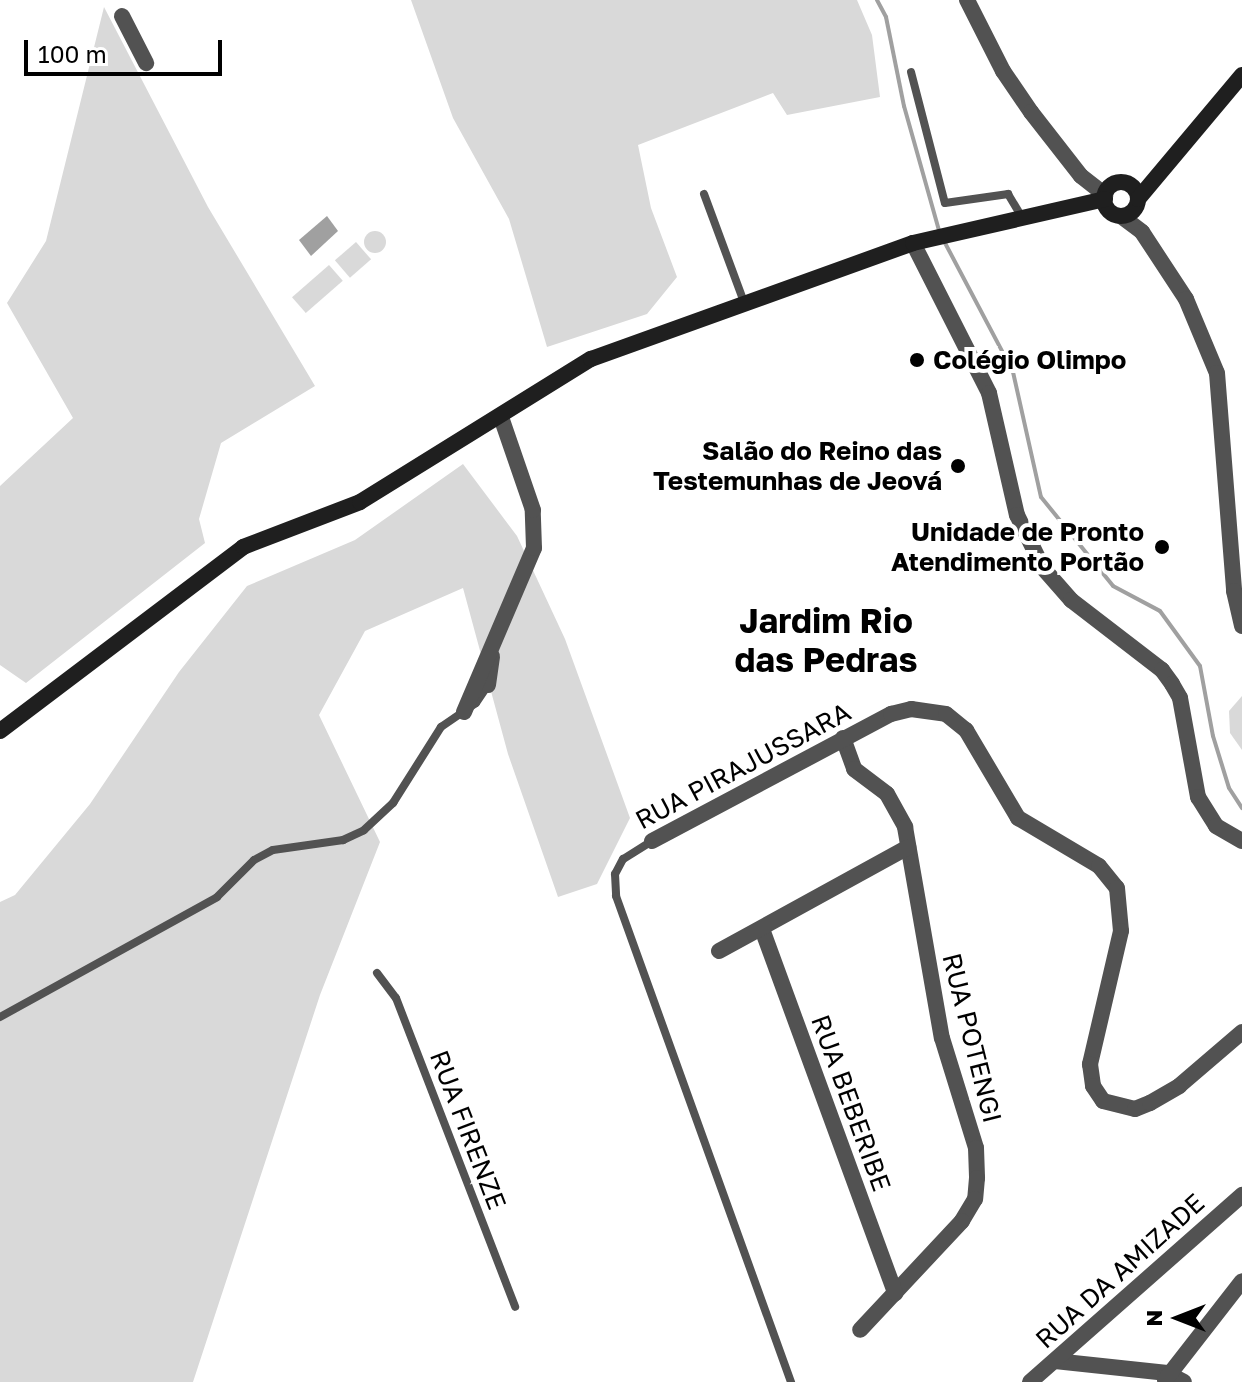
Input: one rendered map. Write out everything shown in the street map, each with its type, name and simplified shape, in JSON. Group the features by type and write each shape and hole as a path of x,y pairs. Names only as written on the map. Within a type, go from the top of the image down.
{"street":[{"path":"967,0 1003,71 1072,161 1119,201 1186,299 1217,373 1234,591 1242,626"},
{"path":"122,16 146,63"},
{"path":"0,731 243,547 360,502 591,359 921,241 1119,201 1168,162 1242,75"},
{"path":"921,241 989,393 1017,515 1043,568 1071,600 1167,677 1180,698 1191,768 1206,815 1242,841"},
{"path":"464,712 494,635 528,565 535,539 525,482 501,417"},
{"path":"488,685 494,635"},
{"name":"RUA PIRAJUSSARA","path":"652,841 843,738 911,709 946,714 966,730 1018,818 1099,866 1117,888 1121,931 1090,1064 1093,1086 1103,1101 1135,1109 1150,1103 1179,1086 1242,1032"},
{"name":"RUA POTENGI","path":"843,738 854,769 897,808 908,847 939,1025 976,1148 977,1178 975,1199 962,1221 860,1330"},
{"path":"719,951 908,847"},
{"name":"RUA BEBERIBE","path":"762,929 895,1293"},
{"name":"RUA DA AMIZADE","path":"1030,1382 1242,1195"},
{"path":"1166,1378 1242,1281"},
{"path":"1055,1361 1184,1382"}],"lane":[{"path":"911,72 945,203 950,207 1008,194 1024,219"},
{"path":"704,194 744,302"},
{"path":"0,1017 217,897 254,860 273,850 343,840 364,830 393,803 441,727 464,712 488,685"},
{"name":"RUA PIRAJUSSARA","path":"652,841 623,859 615,874 616,896 791,1382"},
{"name":"RUA FIRENZE","path":"377,973 396,998 515,1307"}],"shaded area":[{"path":"411,0 857,0 872,35 880,97 787,115 773,93 638,145 651,208 677,277 647,314 547,347 509,219 453,118"},
{"path":"104,7 208,207 315,386 221,443 199,519 205,543 26,683 0,665 0,486 73,418 7,303 46,241"},
{"path":"327,216 338,231 311,256 299,240"},
{"path":"375,231 383,234 386,242 383,250 375,253 367,250 364,242 367,234"},
{"path":"356,242 371,259 350,278 335,260"},
{"path":"329,265 343,281 306,313 292,297"},
{"path":"463,464 517,536 565,639 630,818 597,884 558,897 508,754 463,588 365,631 319,715 380,842 320,995 193,1382 0,1382 0,902 15,895 90,804 179,672 247,586 355,540"},
{"path":"1242,696 1242,750 1230,733 1229,711"}],"waterway":[{"path":"877,0 886,17 904,106 940,234"},
{"path":"944,241 1013,372 1041,497 1113,586 1160,611 1200,666 1213,736 1229,788 1242,808"}],"place":[{"name":"Colégio Olimpo","path":"917,360"},
{"name":"Salão do Reino das Testemunhas de Jeová","path":"958,466"},
{"name":"Unidade de Pronto Atendimento Portão","path":"1162,547"}],"district":[{"name":"Jardim Rio das Pedras","path":"826,640"}]}
